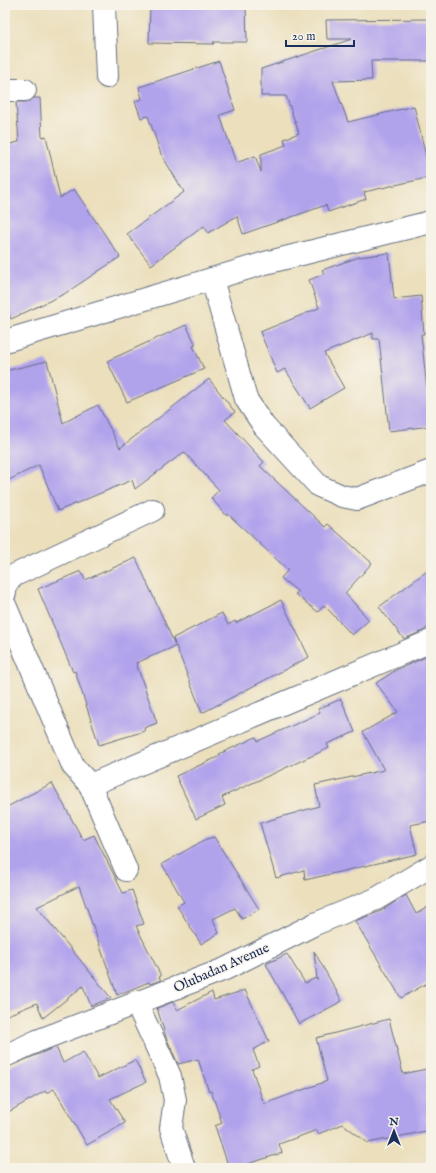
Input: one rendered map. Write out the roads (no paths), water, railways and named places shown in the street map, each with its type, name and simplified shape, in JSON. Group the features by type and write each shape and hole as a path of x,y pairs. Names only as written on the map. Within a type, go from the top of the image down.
{"street":[{"path":"104,5 107,77"},
{"path":"5,341 265,263 431,222"},
{"path":"212,279 246,399 264,426 319,486 342,496 357,499 431,471"},
{"path":"5,587 15,575 153,510"},
{"path":"5,605 73,766 90,785 126,870"},
{"path":"90,785 431,641"},
{"name":"Olubadan Avenue","path":"5,1056 37,1041 225,968 315,924 376,899 431,866"},
{"path":"136,1002 170,1076 175,1100 171,1128 184,1168"}]}
